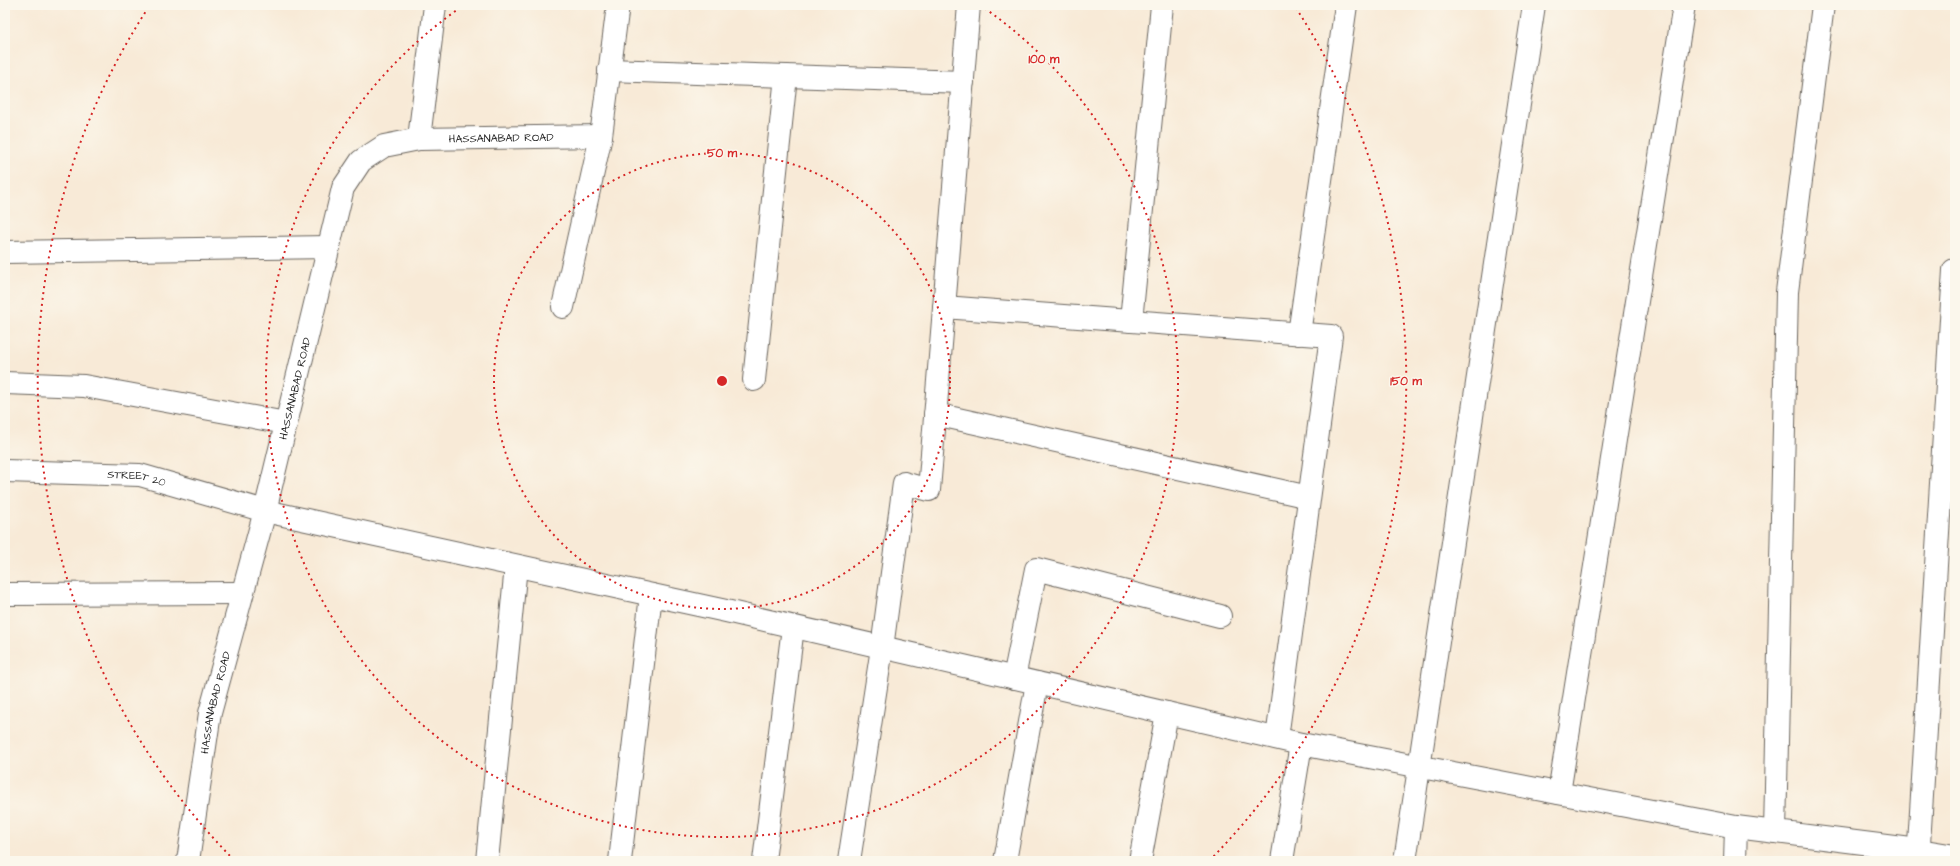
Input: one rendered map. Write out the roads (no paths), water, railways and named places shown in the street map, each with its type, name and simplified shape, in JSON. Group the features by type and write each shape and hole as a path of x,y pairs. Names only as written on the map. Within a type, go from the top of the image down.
{"street":[{"path":"419,139 435,5"},
{"path":"563,307 601,136 618,5"},
{"path":"849,861 882,648 904,482 929,490 969,5"},
{"path":"1131,321 1162,5"},
{"path":"1299,334 1346,5"},
{"path":"1405,861 1534,5"},
{"path":"1559,793 1684,5"},
{"path":"1775,832 1787,292 1823,5"},
{"path":"610,70 963,82"},
{"path":"754,380 786,76"},
{"name":"HASSANABAD ROAD","path":"188,861 210,713 265,511 343,188 361,161 384,146 419,139 601,136"},
{"path":"5,252 329,247"},
{"path":"1919,855 1947,523 1954,270"},
{"path":"944,307 1331,336 1277,738"},
{"path":"5,383 84,386 286,423"},
{"path":"935,414 1310,497"},
{"name":"STREET 20","path":"5,471 140,475 265,511 651,595 1301,744 1736,827 1919,855 1955,856"},
{"path":"488,861 516,566"},
{"path":"1014,678 1036,569 1220,616"},
{"path":"5,594 242,593"},
{"path":"620,861 651,595"},
{"path":"764,861 793,627"},
{"path":"1005,861 1037,683"},
{"path":"1140,861 1167,713"},
{"path":"1282,861 1301,744"},
{"path":"1735,861 1736,827"}]}
